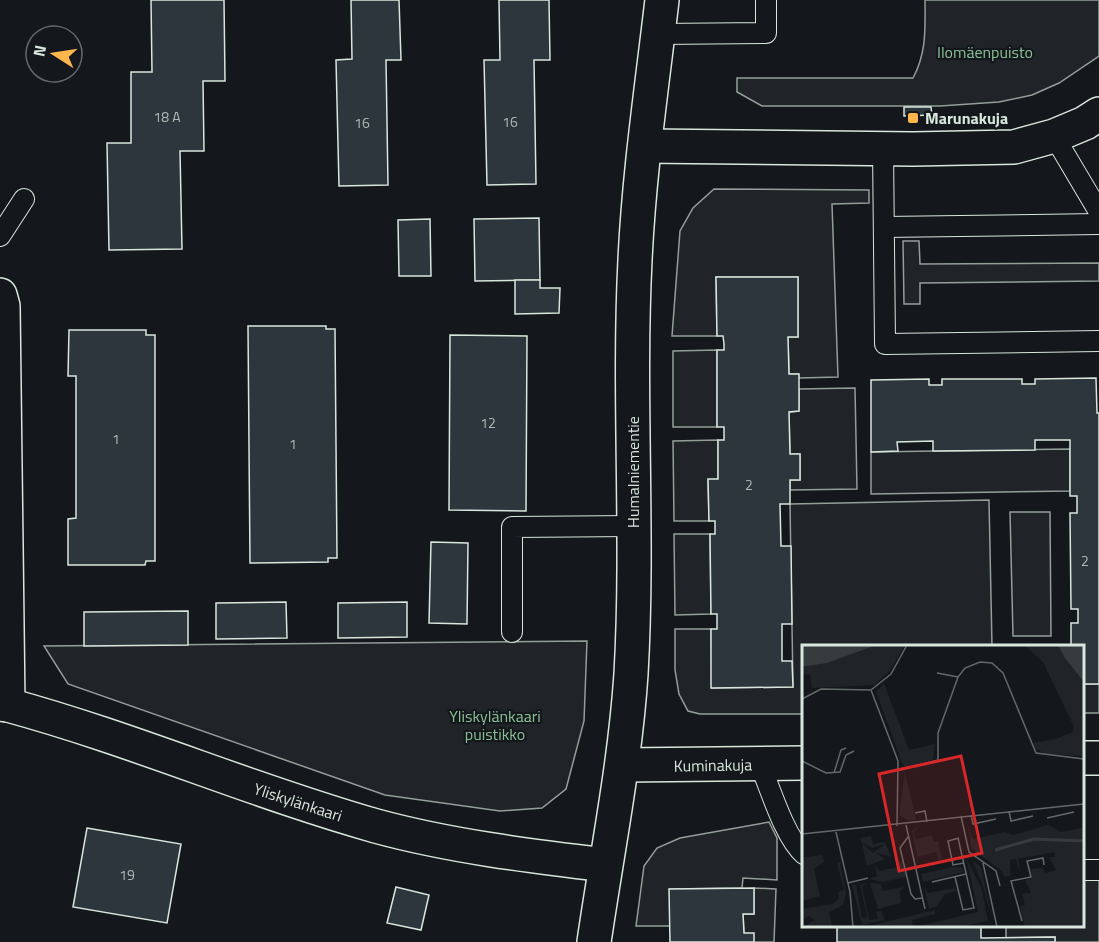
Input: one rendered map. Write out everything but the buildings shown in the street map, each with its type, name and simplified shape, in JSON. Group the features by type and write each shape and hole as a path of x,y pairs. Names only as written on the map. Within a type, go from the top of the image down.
{"street":[{"name":"Humalniementie","path":"594,942 623,765 633,638 634,259 662,0"},
{"path":"645,146 1014,147 1054,136 1099,114"},
{"path":"0,295 3,306 4,704"},
{"name":"Yliskylänkaari","path":"4,704 62,719 277,796 379,827 473,846 605,865"},
{"name":"Kuminakuja","path":"623,765 802,763"}],"lane":[{"path":"658,34 766,33 766,0"},
{"path":"1054,136 1099,212"},
{"path":"883,148 885,344 1099,341"},
{"path":"0,236 24,199"},
{"path":"884,227 1099,224"},
{"path":"512,632 512,527 633,526"},
{"path":"760,764 788,832 796,848 802,852"}],"green space":[{"name":"Ilomäenpuisto","path":"925,0 1099,0 1099,56 1059,83 1032,95 999,102 940,106 762,106 737,92 737,78 913,78 923,49"},
{"path":"714,189 869,190 869,203 832,204 838,377 799,378 798,374 789,374 788,337 798,337 798,277 716,277 717,336 672,336 680,231 693,208"},
{"path":"903,241 919,241 920,264 1099,263 1099,281 920,283 920,304 904,304"},
{"path":"717,350 717,427 673,427 673,351"},
{"path":"855,388 857,489 790,490 790,480 800,480 800,454 790,454 789,412 799,411 799,389"},
{"path":"718,440 718,479 708,480 709,521 674,521 673,441"},
{"path":"1070,449 1070,491 871,494 871,452"},
{"path":"989,500 992,645 802,645 802,714 700,714 688,711 679,694 675,670 675,629 711,629 712,688 793,687 790,504"},
{"path":"1010,512 1050,512 1051,636 1013,636"},
{"path":"674,534 710,534 711,614 675,615"},
{"name":"Yliskylänkaari puistikko","path":"587,641 584,721 566,789 542,808 500,811 385,795 68,684 44,646"},
{"path":"1084,684 1099,684 1099,713 1084,713"},
{"path":"769,822 777,838 777,880 743,878 742,888 670,889 670,926 636,926 644,866 657,848 680,838"},
{"path":"1099,879 1099,942 1055,942 1055,937 1006,938 1006,927 1084,927 1084,880"},
{"path":"754,888 776,889 774,942 754,942 744,933 743,914 754,914"}],"place":[{"name":"Marunakuja","path":"913,118"}]}
